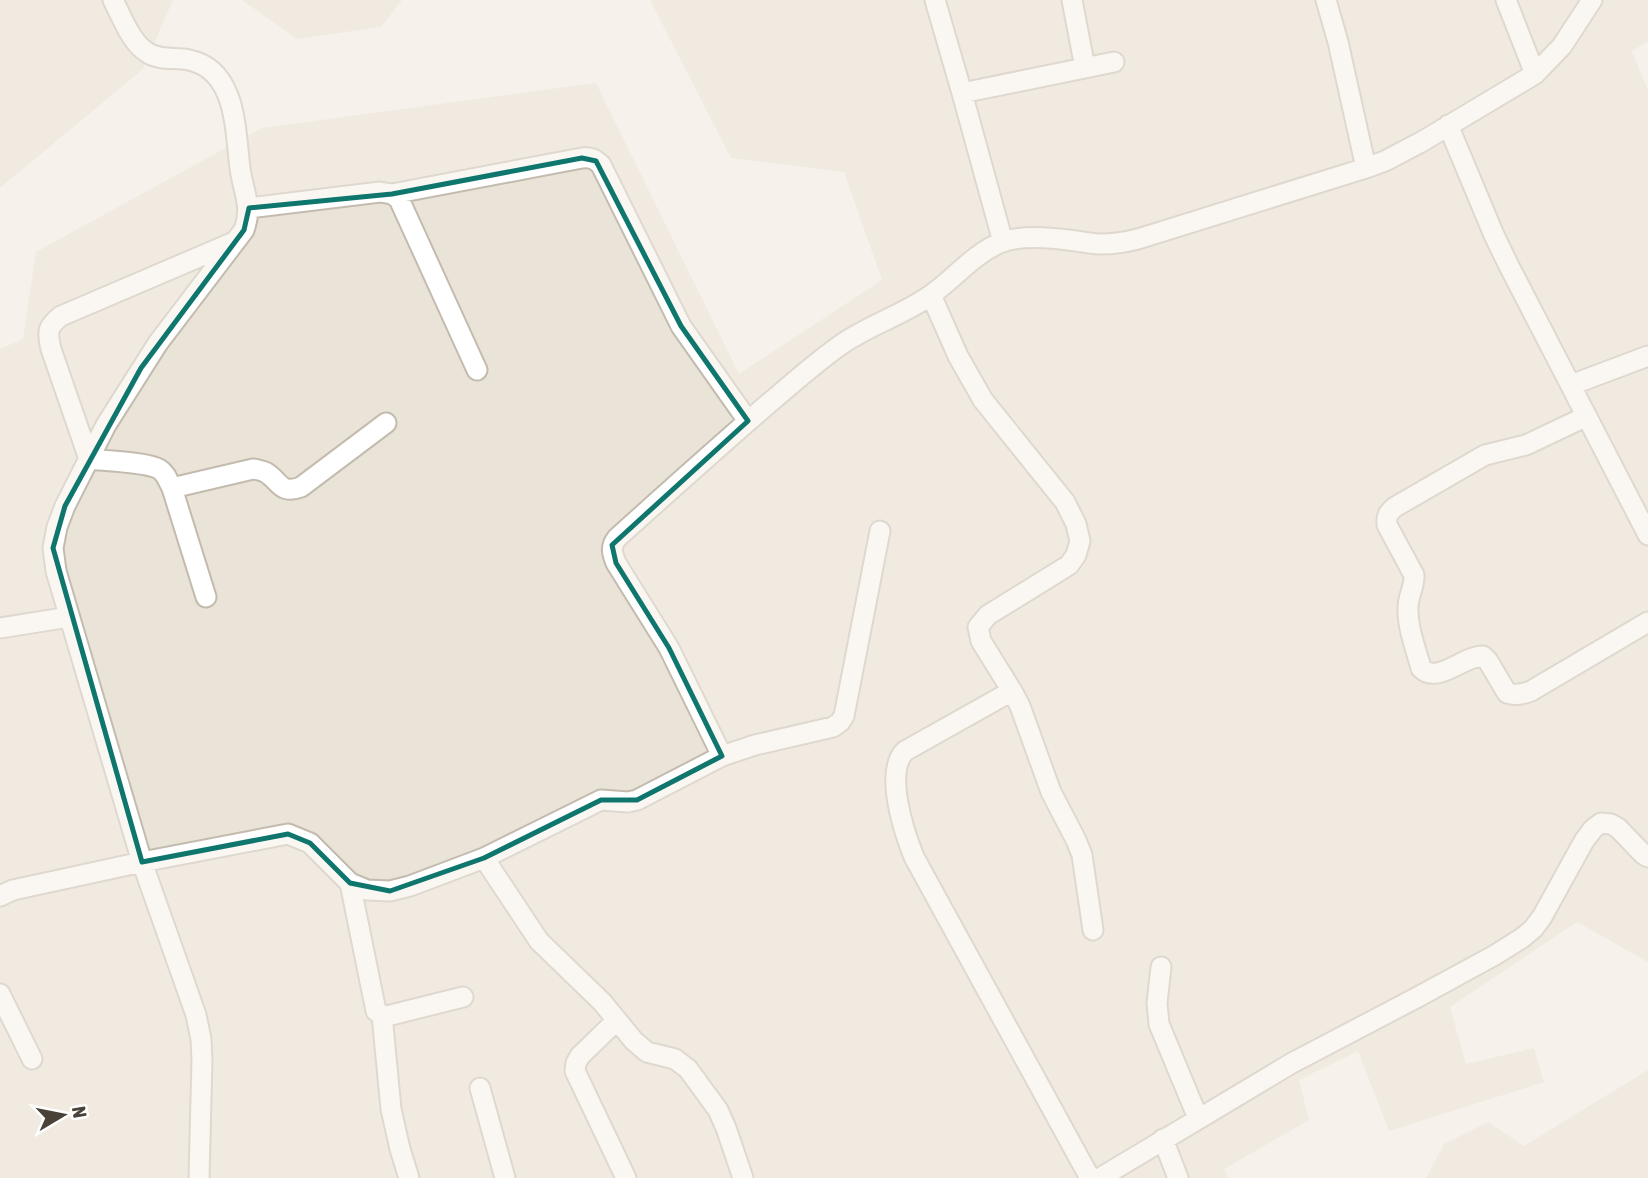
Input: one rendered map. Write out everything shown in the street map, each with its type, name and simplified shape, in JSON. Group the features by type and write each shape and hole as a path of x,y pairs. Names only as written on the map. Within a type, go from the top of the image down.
{"street":[{"path":"113,0 137,44 146,53 165,59 187,59 202,64 211,70 223,86 234,115 240,171 249,208 244,230 158,343 106,425 65,506 53,548 55,571 142,862 189,992 201,1039 199,1178"},
{"path":"935,0 1003,242"},
{"path":"1072,0 1085,68"},
{"path":"1326,0 1366,168"},
{"path":"1506,0 1535,74"},
{"path":"722,756 669,648 616,563 612,545 748,421 843,344 862,331 909,309 931,295 967,264 1003,242 1024,238 1100,245 1118,243 1366,168 1401,153 1535,74 1562,46 1591,0"},
{"path":"962,93 1114,62"},
{"path":"1448,125 1494,235 1648,535"},
{"path":"249,208 380,192 392,194 591,157 601,165 691,343 748,421"},
{"path":"392,194 403,206 477,370"},
{"path":"89,459 51,349 48,330 51,324 61,316 235,241"},
{"path":"931,295 958,356 983,400 1065,502 1076,523 1080,541 1076,555 1069,565 988,615 978,627 981,641 1012,691 1051,792 1082,855 1093,930"},
{"path":"1571,385 1648,356"},
{"path":"1587,416 1525,444 1485,456 1389,512 1387,525 1415,575 1408,618 1421,668 1432,674 1483,656 1507,693 1521,694 1531,691 1648,622"},
{"path":"172,488 253,469 265,471 281,487 293,490 387,423"},
{"path":"89,459 155,467 166,476 206,597"},
{"path":"0,895 142,862 288,834 310,843 350,883 367,890 390,891 484,858 592,804 608,799 628,802 637,800 722,756 755,745 824,730 840,722 844,716 880,531"},
{"path":"0,628 69,617"},
{"path":"1012,691 898,757 896,768 899,814 914,858 1090,1178"},
{"path":"1100,1178 1292,1063 1416,999 1522,938 1542,917 1584,841 1593,828 1601,823 1618,828 1648,857"},
{"path":"484,858 539,941 602,1002 634,1041 647,1052 674,1059 688,1069 722,1118 743,1178"},
{"path":"350,883 376,1011 387,1016 463,997"},
{"path":"1161,967 1157,1003 1159,1024 1198,1118"},
{"path":"0,993 32,1059"},
{"path":"382,1015 393,1117 409,1178"},
{"path":"617,1020 580,1056 575,1071 626,1178"},
{"path":"481,1088 505,1178"},
{"path":"1163,1139 1178,1178"}],"highlighted area":[{"path":"582,158 596,161 681,326 748,421 612,545 616,563 669,648 722,756 637,800 601,800 484,858 390,891 350,883 310,843 288,834 142,862 53,548 65,506 141,368 244,230 249,208 392,194"}],"shaded area":[{"path":"0,0 173,0 143,69 0,188"},
{"path":"242,0 402,0 381,27 297,39"},
{"path":"650,0 1648,0 1648,41 1632,51 1648,91 1648,962 1577,922 1450,1007 1466,1064 1534,1048 1544,1082 1389,1131 1358,1051 1299,1080 1309,1120 1224,1169 1229,1178 0,1178 0,349 23,339 36,252 262,128 596,83 739,374 882,280 844,172 731,158"},
{"path":"1648,1070 1648,1178 1426,1178 1444,1144 1488,1122 1524,1146"}]}
